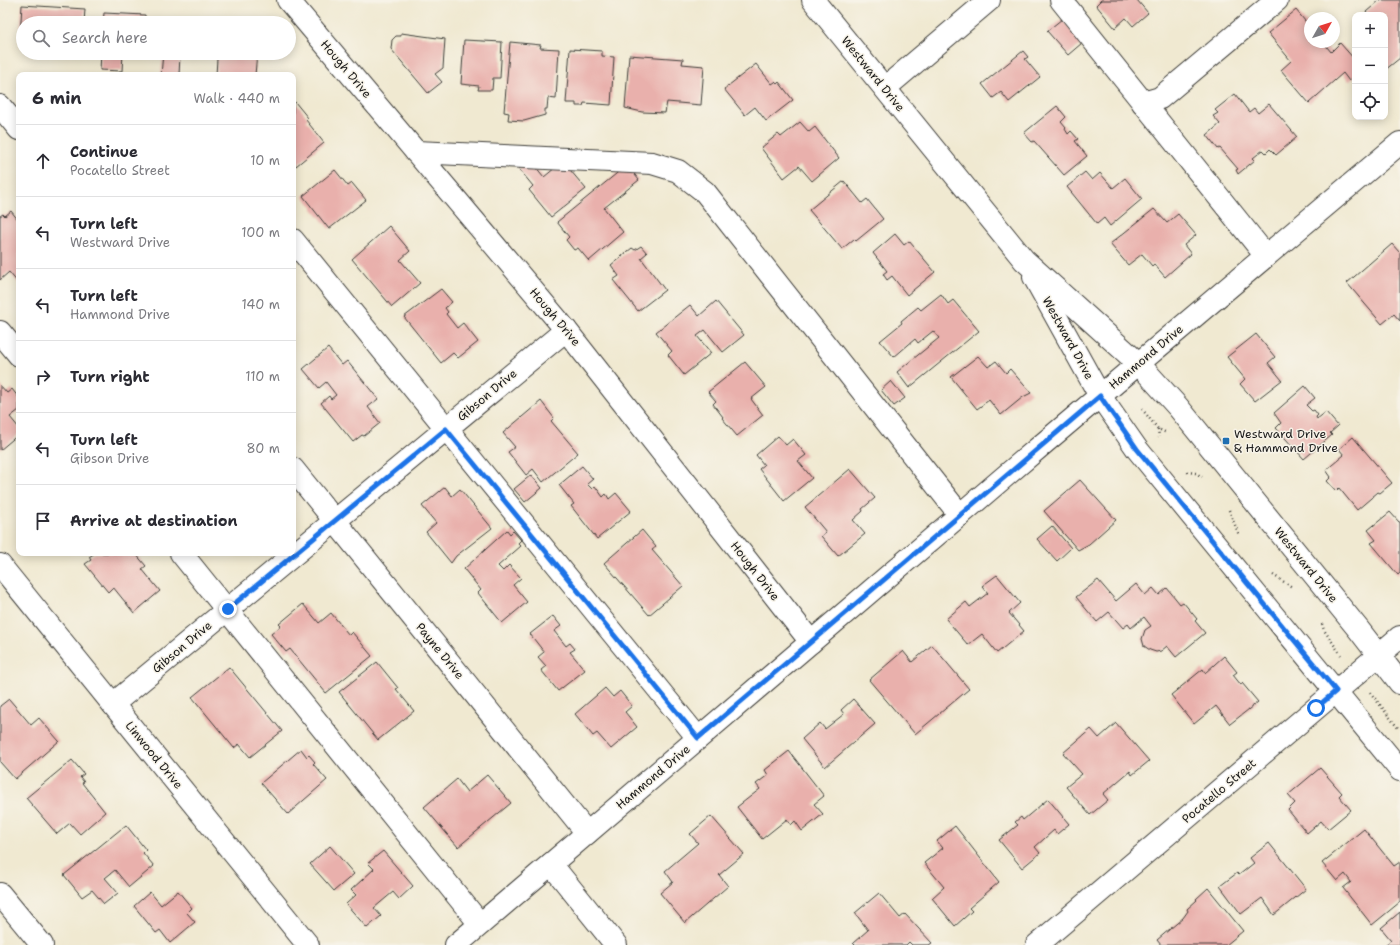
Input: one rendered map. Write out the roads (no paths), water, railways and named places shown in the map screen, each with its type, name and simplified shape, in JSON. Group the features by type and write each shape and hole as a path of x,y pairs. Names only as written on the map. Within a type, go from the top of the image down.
{"street":[{"name":"Hough Drive","path":"288,0 566,330 811,642"},
{"name":"Westward Drive","path":"813,0 1024,260 1139,364 1178,407 1359,630 1400,683"},
{"path":"885,88 989,0"},
{"path":"1061,0 1266,256"},
{"path":"1143,103 1160,98 1277,0"},
{"name":"Hammond Drive","path":"456,945 960,514 1400,143"},
{"path":"416,152 652,163 678,171 705,192 960,514"},
{"path":"296,244 698,738"},
{"name":"Westward Drive","path":"1024,260 1100,396 1137,449 1400,770"},
{"name":"Gibson Drive","path":"296,553 566,330"},
{"path":"0,332 16,351"},
{"name":"Payne Drive","path":"296,473 587,833"},
{"path":"184,556 228,609 480,924"},
{"name":"Gibson Drive","path":"113,704 292,556"},
{"name":"Linwood Drive","path":"0,565 308,945"},
{"name":"Pocatello Street","path":"1037,945 1400,637"},
{"path":"551,864 616,945"},
{"path":"0,894 42,945"}],"place":[{"name":"Westward Drive & Hammond Drive","path":"1226,441"}]}
